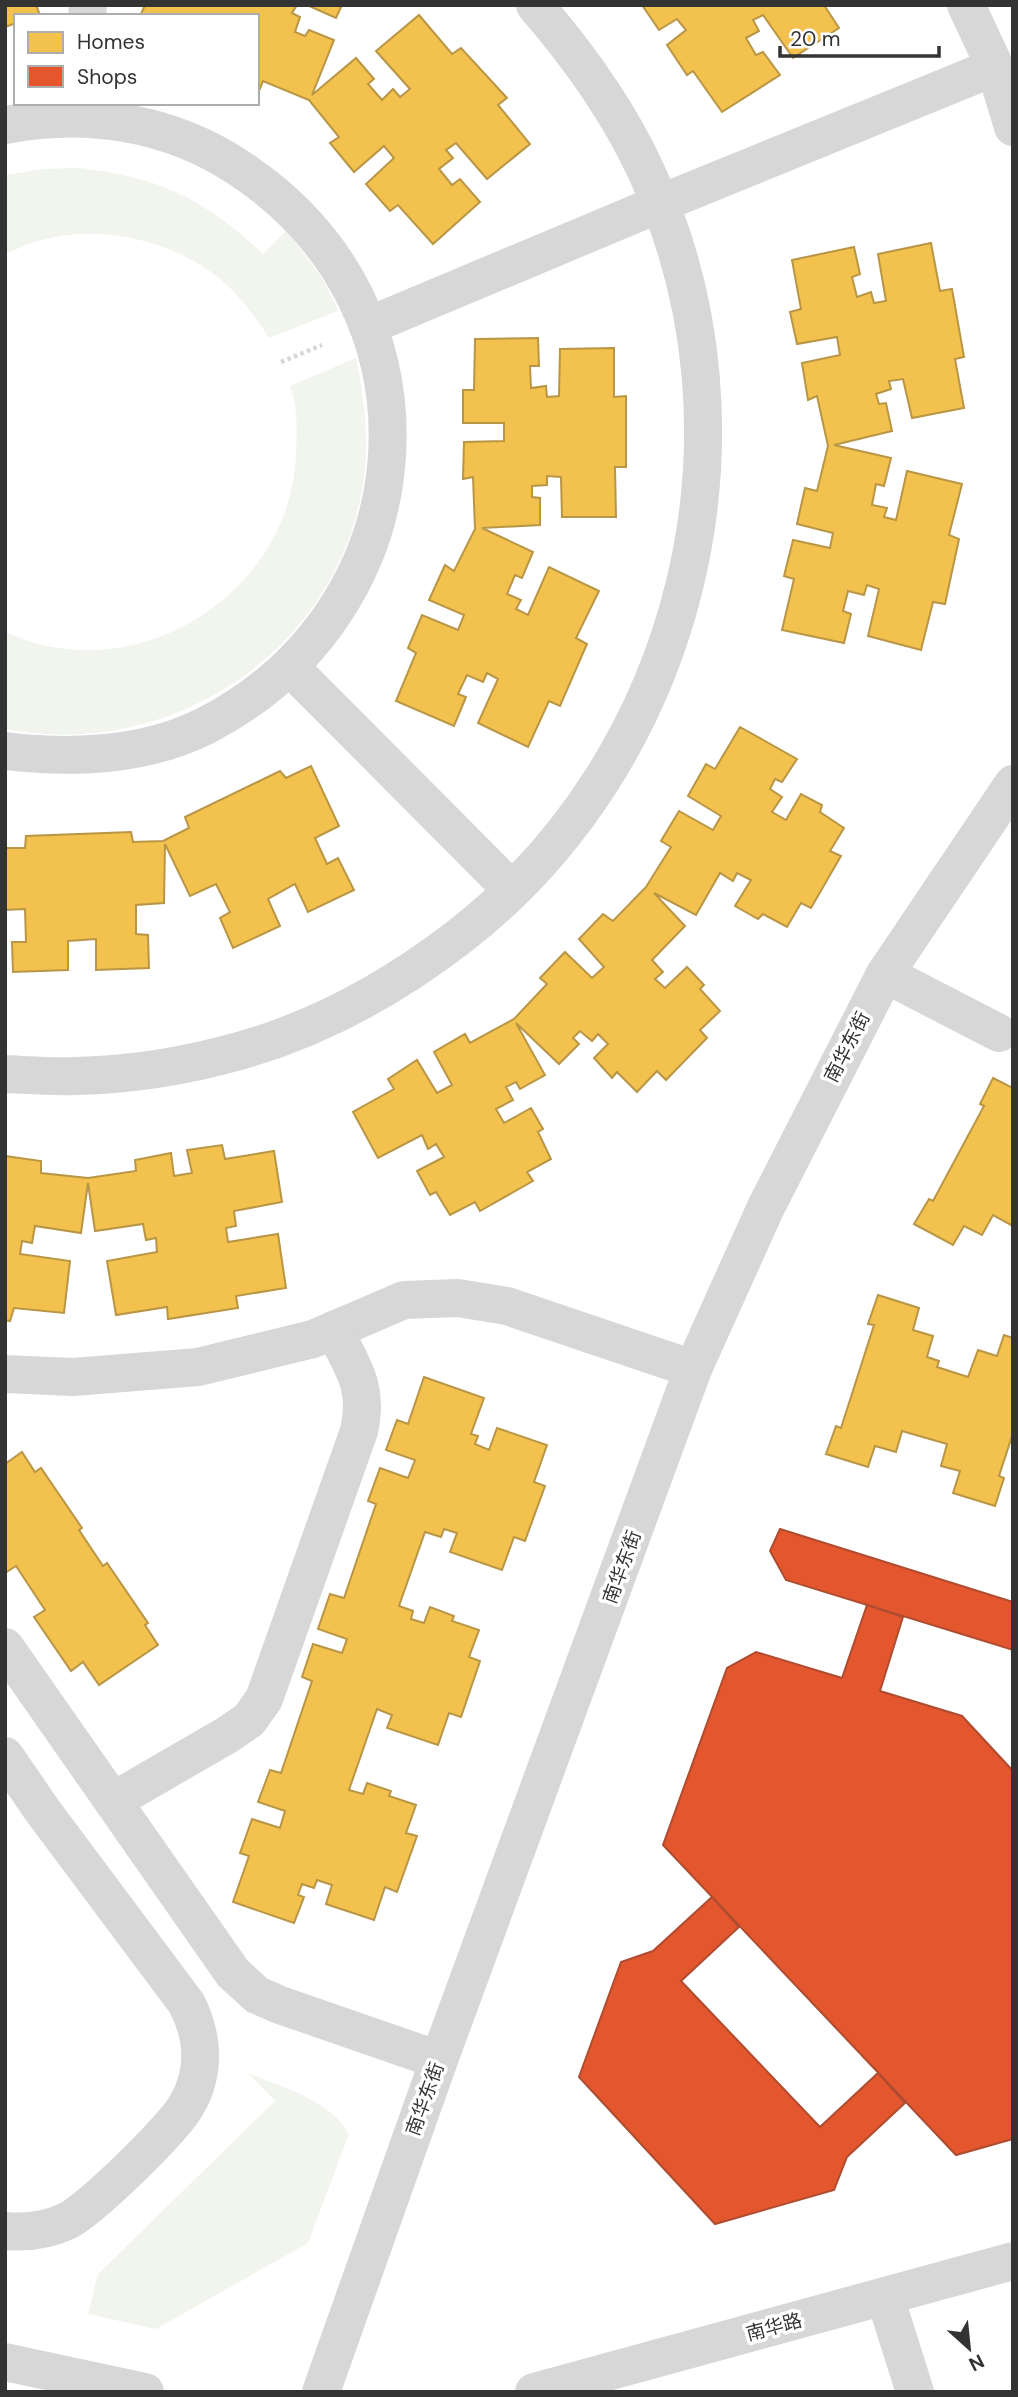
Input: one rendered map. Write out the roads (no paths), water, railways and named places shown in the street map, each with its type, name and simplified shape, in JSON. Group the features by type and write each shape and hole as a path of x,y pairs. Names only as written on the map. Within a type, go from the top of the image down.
{"street":[{"path":"5,1074 75,1076 149,1070 223,1056 294,1032 361,1002 425,963 484,918 537,866 584,807 624,745 656,678 680,607 696,535 703,461 702,387 692,313 673,241 647,172 612,106 570,46 535,5"},
{"path":"966,5 995,67 1013,127"},
{"path":"368,326 995,67"},
{"path":"5,125 80,110 178,136 224,158 265,185 303,218 334,258 359,302 377,349 386,397 388,448 383,498 369,546 348,592 320,634 290,667 246,702 203,727 156,744 106,754 55,757 5,751"},
{"path":"290,667 512,890"},
{"name":"南华东街","path":"321,2392 439,2060 693,1369 765,1207 885,974 1013,784"},
{"path":"885,974 999,1033"},
{"path":"5,1374 73,1377 198,1367 313,1339 404,1300 457,1298 507,1306 693,1369"},
{"path":"113,1801 227,1735 249,1720 264,1699 359,1431 364,1410 359,1380 334,1330"},
{"path":"5,1647 233,1973 257,1995 439,2060"},
{"path":"5,1756 42,1810 187,2004 196,2024 200,2047 198,2077 187,2106 169,2129 89,2205 70,2220 49,2228 23,2233 5,2231"},
{"name":"南华路","path":"534,2392 1013,2261"},
{"path":"885,2297 915,2392"},
{"path":"5,2362 145,2392"}]}
